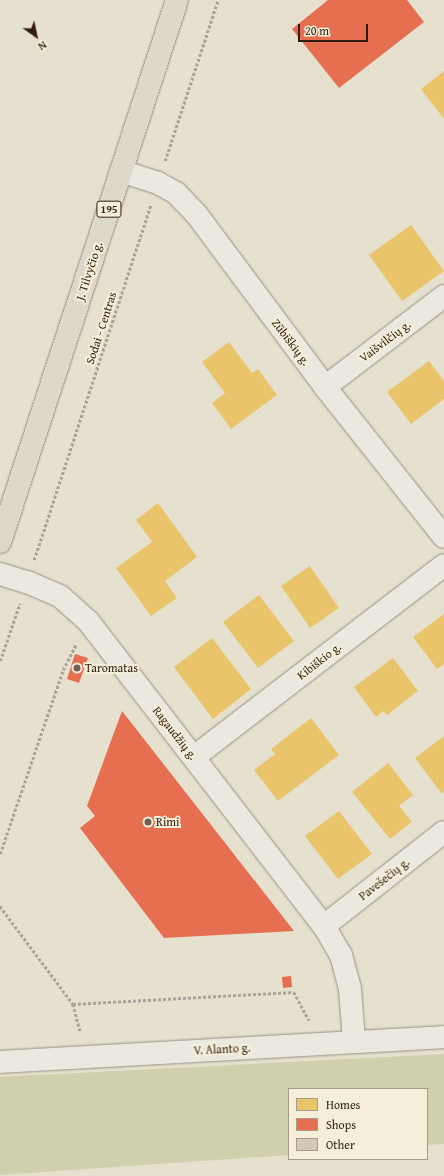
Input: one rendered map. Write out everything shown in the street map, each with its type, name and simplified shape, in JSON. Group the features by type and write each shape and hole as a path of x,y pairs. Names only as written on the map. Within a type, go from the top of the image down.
{"main road":[{"name":"J. Tilvyčio g.","path":"0,542 177,0"}],"street":[{"name":"Zūbiškių g.","path":"121,172 158,183 176,193 197,215 325,386 444,538"},
{"name":"Vaišvilčių g.","path":"325,386 444,296"},
{"name":"Kibiškio g.","path":"194,757 444,565"},
{"name":"Ragaudžių g.","path":"0,574 27,582 60,596 88,621 324,926 341,955 350,989 354,1041"},
{"name":"Pavešečių g.","path":"324,926 444,832"},
{"name":"V. Alanto g.","path":"0,1062 444,1037"}],"path":[{"name":"Sodai - Centras","path":"0,661 218,0"},
{"path":"0,854 63,670 88,621"},
{"path":"0,906 73,1004 80,1031"},
{"path":"73,1004 294,992 309,1020"}],"green space":[{"path":"444,1054 444,1144 428,1145 428,1088 288,1088 288,1155 0,1175 0,1077"}],"building: Homes":[{"path":"444,71 444,119 421,89"},
{"path":"411,225 444,271 402,301 369,255"},
{"path":"229,342 252,373 258,369 277,395 231,429 212,403 225,393 202,362"},
{"path":"429,361 444,381 444,399 411,424 387,392"},
{"path":"158,503 197,557 165,581 177,598 151,616 116,568 152,542 136,520"},
{"path":"310,566 339,608 310,628 281,586"},
{"path":"259,595 294,641 258,668 223,622"},
{"path":"444,614 444,664 437,669 413,637"},
{"path":"212,638 251,689 213,719 174,667"},
{"path":"393,658 418,691 387,715 383,711 376,717 354,687"},
{"path":"311,718 339,755 278,801 254,770 275,754 271,749"},
{"path":"444,736 444,792 442,794 415,758"},
{"path":"388,763 413,795 399,806 412,822 390,839 352,792"},
{"path":"339,811 372,854 338,879 305,836"}],"building: Shops":[{"path":"328,0 407,0 424,22 339,88 292,29"},
{"name":"Taromatas","path":"75,654 88,658 79,683 67,679"},
{"name":"Rimi","path":"122,711 294,931 164,938 80,828 95,816 87,806"},
{"path":"291,976 292,987 283,988 282,977"}],"building: Other":[{"path":"92,348 98,350 93,365 88,364"}],"place":[{"name":"Taromatas","path":"77,668"},
{"name":"Rimi","path":"148,822"}]}
